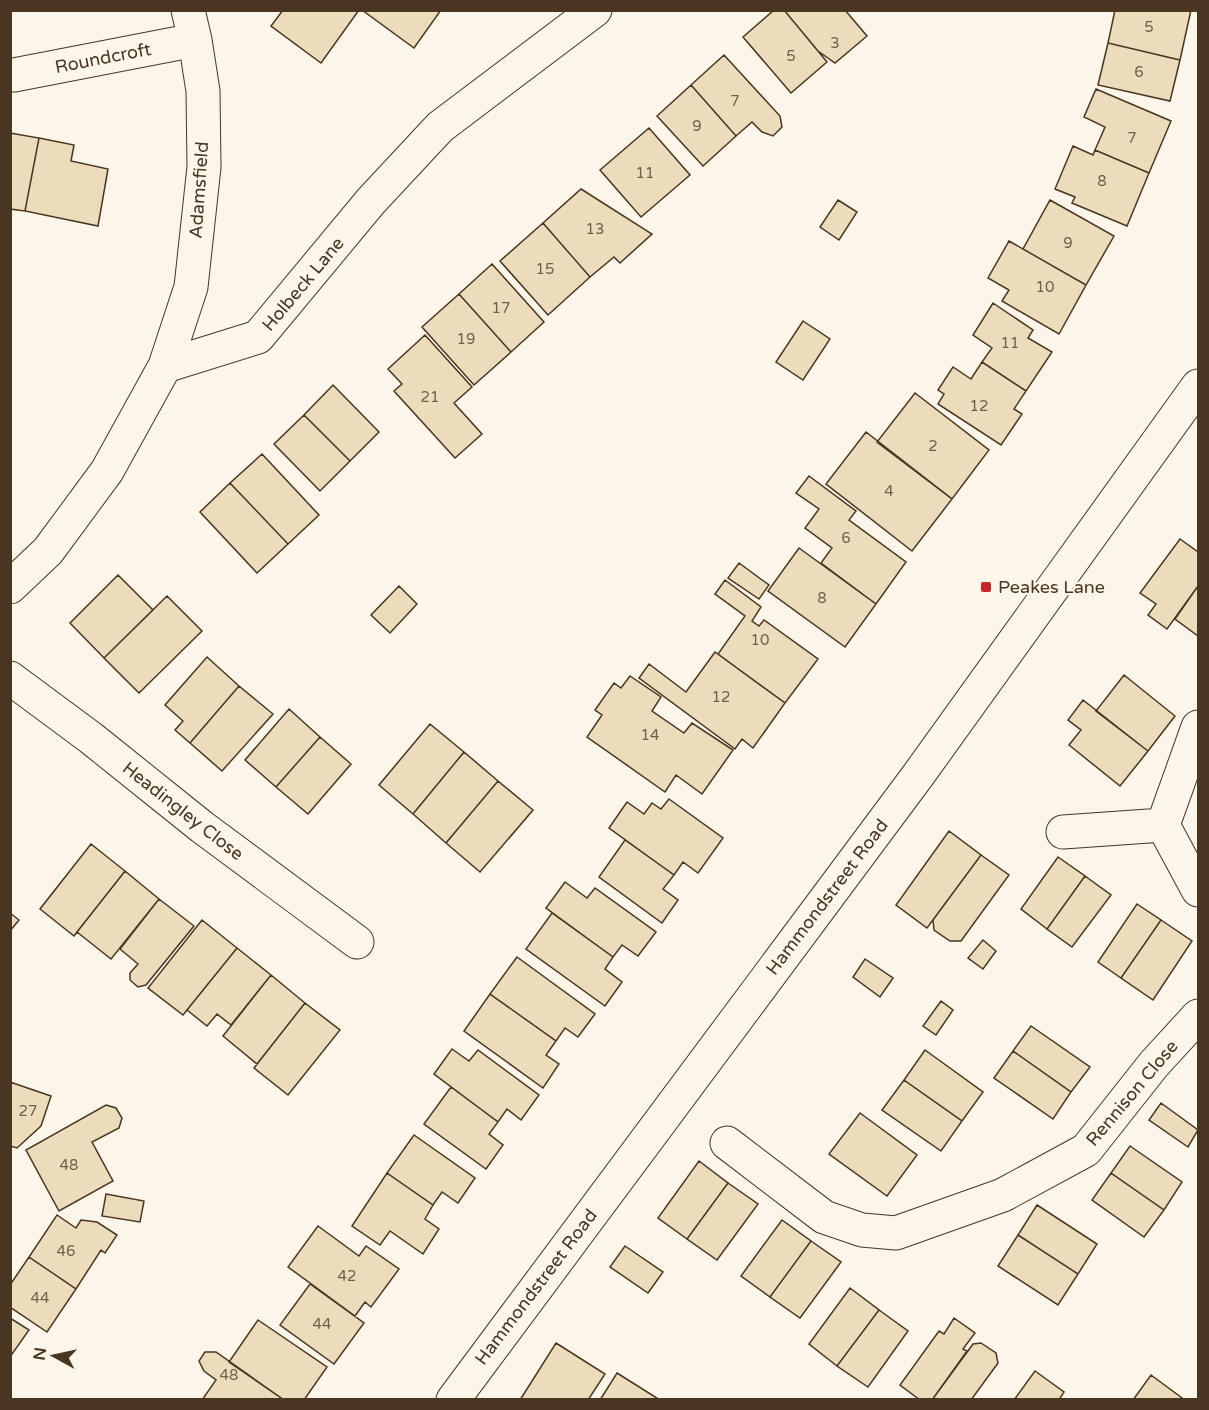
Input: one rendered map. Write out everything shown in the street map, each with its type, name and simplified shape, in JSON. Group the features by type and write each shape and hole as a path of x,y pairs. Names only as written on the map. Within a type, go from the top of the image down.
{"street":[{"name":"Holbeck Lane","path":"165,366 258,337 371,201 440,127 595,10"},
{"name":"Adamsfield","path":"165,366 191,287 204,167 203,91 191,25"},
{"name":"Roundcroft","path":"10,75 191,25"},
{"path":"10,587 48,551 106,471 165,366"},
{"name":"Hammondstreet Road","path":"453,1400 919,774 1197,390"},
{"name":"Headingley Close","path":"10,678 91,738 202,827 357,942"},
{"path":"1198,727 1163,825 1198,890"},
{"path":"1062,832 1163,825"},
{"name":"Rennison Close","path":"727,1143 824,1217 862,1230 896,1233 1003,1195 1086,1150 1154,1064 1198,1016"}],"building":[{"path":"283,10 359,10 321,63 271,26"},
{"path":"362,10 441,10 414,48"},
{"path":"774,10 784,10 827,62 791,93 743,37"},
{"path":"784,10 845,10 867,36 835,63 818,51"},
{"path":"1115,10 1191,10 1180,60 1108,43"},
{"path":"1108,43 1180,60 1170,101 1098,85"},
{"path":"724,55 780,116 782,127 773,136 762,132 752,122 736,136 691,85"},
{"path":"691,85 736,136 703,166 657,116"},
{"path":"1096,89 1171,121 1149,173 1095,150 1105,127 1084,117"},
{"path":"649,128 690,175 641,217 600,170"},
{"path":"10,133 39,138 25,211 10,209"},
{"path":"39,138 74,145 71,161 108,169 98,226 25,211"},
{"path":"1073,146 1093,155 1095,150 1149,173 1127,226 1072,203 1075,197 1055,189"},
{"path":"581,189 652,234 620,263 614,257 590,277 543,223"},
{"path":"838,200 857,212 839,240 820,227"},
{"path":"1050,200 1114,236 1086,285 1023,249"},
{"path":"543,223 590,277 548,315 500,261"},
{"path":"1009,241 1086,285 1059,334 1002,301 1009,290 988,278"},
{"path":"492,264 544,322 511,352 459,294"},
{"path":"459,294 511,352 474,385 422,327"},
{"path":"993,303 1033,330 1028,338 1052,352 1026,391 982,362 992,348 973,335"},
{"path":"803,321 830,339 803,380 776,362"},
{"path":"425,335 472,387 454,403 482,434 455,458 394,391 402,384 388,369"},
{"path":"982,362 1026,391 1014,409 1022,414 1001,445 938,404 944,394 938,390 953,367 971,379"},
{"path":"333,385 379,432 350,461 304,415"},
{"path":"915,393 989,450 952,499 877,442"},
{"path":"304,415 350,461 320,491 274,444"},
{"path":"866,432 952,499 912,551 826,484"},
{"path":"262,454 319,515 288,544 230,483"},
{"path":"809,476 856,511 849,520 906,562 876,604 821,563 832,548 805,528 819,509 796,493"},
{"path":"230,483 288,544 257,573 200,512"},
{"path":"1180,539 1198,552 1198,586 1167,629 1148,615 1156,604 1140,593"},
{"path":"799,548 876,604 845,647 768,591"},
{"path":"739,563 769,585 759,599 728,578"},
{"path":"118,575 153,610 104,658 70,623"},
{"path":"725,580 761,607 752,621 759,626 764,620 818,659 785,703 718,654 745,616 715,594"},
{"path":"399,586 417,604 390,633 371,615"},
{"path":"1198,586 1198,636 1175,619"},
{"path":"167,596 202,631 139,693 104,658"},
{"path":"715,652 785,703 753,748 742,739 735,749 639,678 649,664 686,692"},
{"path":"207,657 239,686 190,743 175,730 183,721 165,705"},
{"path":"1124,675 1175,716 1148,751 1096,711"},
{"path":"630,676 661,697 652,711 684,733 692,723 733,750 702,794 676,775 665,792 587,737 602,715 595,710 614,683 621,688"},
{"path":"239,686 273,714 222,771 190,743"},
{"path":"1083,700 1148,751 1120,786 1069,745 1081,730 1068,720"},
{"path":"289,709 320,737 276,787 245,760"},
{"path":"430,724 464,752 413,814 379,785"},
{"path":"320,737 351,764 308,814 276,787"},
{"path":"464,752 498,781 446,843 413,814"},
{"path":"498,781 533,810 480,872 446,843"},
{"path":"669,799 723,838 698,873 683,862 674,875 609,828 627,802 644,814 652,803 661,809"},
{"path":"949,831 981,855 927,928 896,905"},
{"path":"625,840 674,875 663,889 678,900 662,923 599,877"},
{"path":"91,844 125,871 74,936 40,909"},
{"path":"981,855 1009,875 961,941 950,941 934,930 933,920"},
{"path":"1058,857 1085,876 1047,929 1021,909"},
{"path":"125,871 159,899 111,959 77,932"},
{"path":"1085,876 1111,895 1072,947 1047,929"},
{"path":"565,882 587,898 595,888 656,932 638,956 622,945 613,957 546,908"},
{"path":"159,899 194,926 146,985 138,987 130,980 130,973 138,964 120,949"},
{"path":"1137,904 1161,920 1121,978 1098,962"},
{"path":"10,913 19,920 10,931"},
{"path":"552,913 613,957 605,969 622,982 605,1006 526,949"},
{"path":"202,920 237,948 183,1015 148,988"},
{"path":"1161,920 1192,941 1153,1000 1121,978"},
{"path":"983,940 996,951 983,969 968,958"},
{"path":"237,948 271,975 231,1025 217,1014 207,1026 187,1010"},
{"path":"517,957 595,1014 578,1037 565,1028 556,1041 490,994"},
{"path":"865,959 893,978 880,997 853,977"},
{"path":"271,975 305,1003 257,1064 223,1036"},
{"path":"490,994 556,1041 546,1055 559,1064 543,1088 464,1031"},
{"path":"941,1001 953,1010 936,1035 923,1026"},
{"path":"305,1003 340,1030 288,1095 254,1068"},
{"path":"1031,1026 1090,1067 1071,1092 1013,1051"},
{"path":"452,1049 469,1061 478,1050 539,1095 521,1120 507,1109 498,1122 434,1074"},
{"path":"925,1050 983,1092 962,1121 904,1080"},
{"path":"1013,1051 1071,1092 1053,1119 994,1078"},
{"path":"904,1080 962,1121 941,1151 882,1110"},
{"path":"10,1082 51,1096 41,1126 17,1148 10,1146"},
{"path":"451,1087 498,1122 489,1134 503,1145 486,1169 424,1124"},
{"path":"1161,1103 1198,1130 1188,1147 1149,1120"},
{"path":"106,1105 116,1108 122,1118 119,1128 92,1142 113,1181 59,1211 26,1150"},
{"path":"860,1113 917,1155 887,1196 829,1154"},
{"path":"414,1135 475,1178 458,1203 442,1192 433,1205 387,1173"},
{"path":"1130,1146 1182,1182 1164,1210 1111,1173"},
{"path":"699,1161 728,1183 687,1239 658,1218"},
{"path":"387,1173 433,1205 425,1219 439,1229 423,1254 390,1231 380,1245 352,1226"},
{"path":"1111,1173 1164,1210 1144,1237 1092,1200"},
{"path":"728,1183 758,1204 717,1260 687,1239"},
{"path":"106,1194 144,1201 140,1222 102,1216"},
{"path":"1037,1205 1097,1244 1078,1274 1018,1235"},
{"path":"57,1215 76,1228 81,1220 97,1222 117,1235 105,1253 101,1250 76,1289 29,1257"},
{"path":"782,1220 811,1241 770,1297 741,1276"},
{"path":"318,1226 359,1256 366,1246 399,1269 371,1307 365,1302 355,1316 288,1267"},
{"path":"1018,1235 1078,1274 1058,1305 998,1266"},
{"path":"811,1241 841,1262 800,1318 770,1297"},
{"path":"625,1246 663,1272 648,1293 610,1267"},
{"path":"29,1257 76,1289 47,1332 10,1307 10,1285"},
{"path":"310,1284 364,1323 334,1364 280,1325"},
{"path":"850,1288 879,1310 837,1366 809,1344"},
{"path":"879,1310 908,1331 868,1387 837,1366"},
{"path":"10,1318 29,1330 10,1357"},
{"path":"954,1318 975,1333 963,1349 967,1351 932,1400 920,1400 900,1385 939,1331 944,1334"},
{"path":"258,1320 327,1367 304,1400 284,1400 229,1362"},
{"path":"556,1343 605,1374 588,1400 520,1400"},
{"path":"981,1343 996,1353 998,1363 971,1400 932,1400 973,1344"},
{"path":"205,1352 216,1352 284,1400 202,1400 216,1380 204,1371 199,1361"},
{"path":"1035,1371 1064,1392 1059,1400 1014,1400"},
{"path":"617,1373 660,1400 600,1400"},
{"path":"1151,1375 1182,1398 1181,1400 1133,1400"}],"place":[{"name":"Peakes Lane","path":"986,587"}]}
